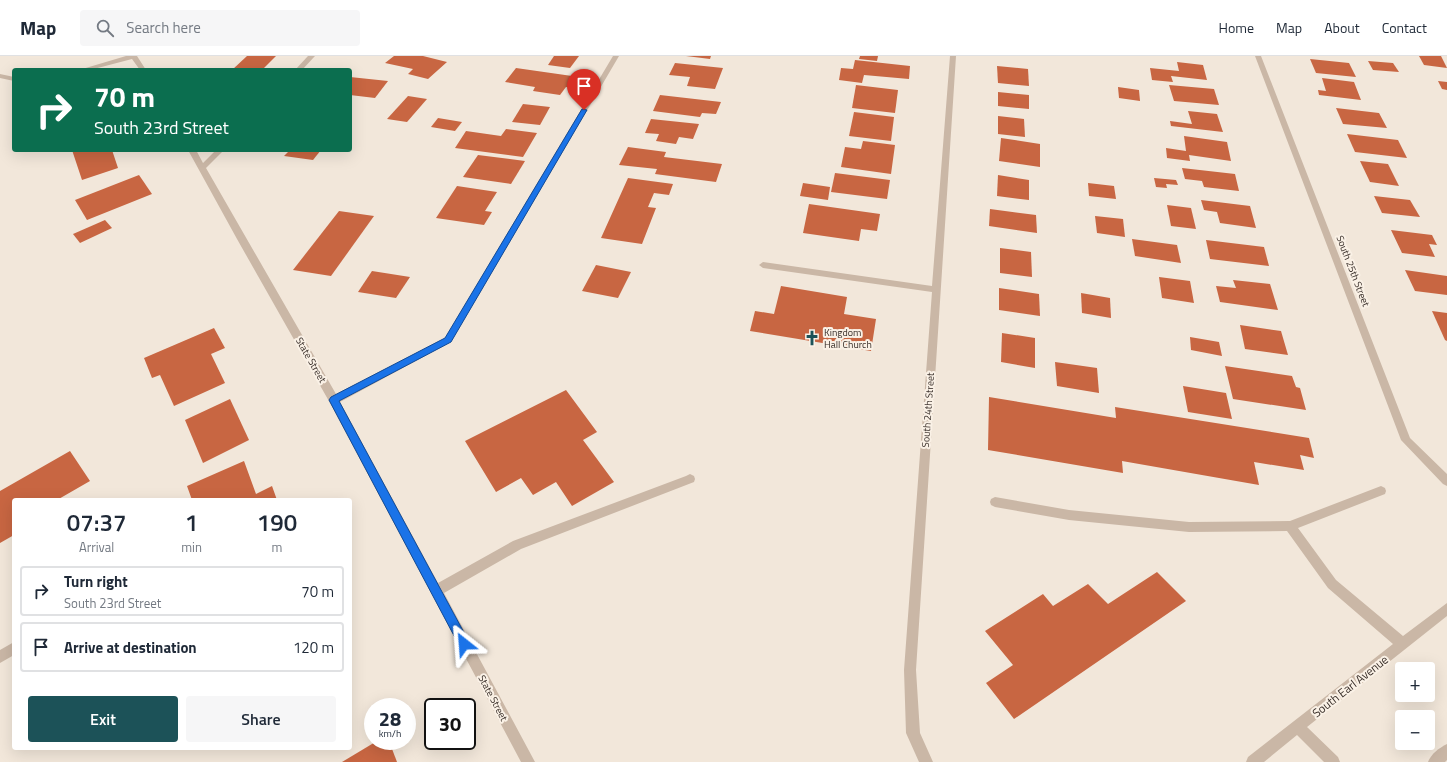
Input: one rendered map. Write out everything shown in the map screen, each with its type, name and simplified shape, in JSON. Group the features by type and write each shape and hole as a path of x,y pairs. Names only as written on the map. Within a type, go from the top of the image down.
{"street":[{"path":"89,68 134,56 142,68"},
{"path":"300,68 312,56"},
{"path":"334,400 448,340 616,56"},
{"name":"South 24th Street","path":"926,762 913,732 910,670 953,56"},
{"name":"South 25th Street","path":"1258,56 1406,440 1447,481"},
{"path":"0,76 12,79"},
{"name":"State Street","path":"193,152 241,239 334,400 528,762"},
{"path":"202,168 218,152"},
{"path":"763,265 937,290"},
{"path":"436,591 516,545 690,479"},
{"path":"995,502 1069,516 1189,527 1290,526 1381,491"},
{"path":"1290,526 1332,584 1403,644"},
{"name":"South Earl Avenue","path":"1253,762 1447,610"},
{"path":"0,657 12,649"},
{"path":"1298,727 1333,762"},
{"path":"1435,762 1447,751"}],"building":[{"path":"247,56 276,56 264,68 234,68"},
{"path":"394,56 423,56 447,62 428,79 408,74 413,69 385,63"},
{"path":"554,56 579,56 570,68 548,65"},
{"path":"686,56 711,56 710,59"},
{"path":"860,56 878,56 877,61 859,59"},
{"path":"1419,56 1441,56 1447,68 1424,65"},
{"path":"1310,59 1349,63 1356,77 1316,73"},
{"path":"855,60 910,66 909,79 864,75 862,83 839,80 841,68 853,69"},
{"path":"1368,61 1393,63 1399,72 1373,70"},
{"path":"1177,62 1203,65 1207,80 1171,76 1173,82 1152,80 1150,68 1179,71"},
{"path":"675,63 723,68 715,89 687,86 690,77 669,75"},
{"path":"997,66 1028,69 1029,86 998,83"},
{"path":"516,68 579,77 572,88 566,87 560,95 533,91 535,87 505,82"},
{"path":"352,77 388,81 375,98 352,95"},
{"path":"1322,78 1354,82 1361,100 1319,95 1318,90 1326,91"},
{"path":"1438,81 1447,82 1447,90 1442,89"},
{"path":"856,85 898,90 895,113 852,108"},
{"path":"1169,85 1214,89 1219,105 1174,101"},
{"path":"1118,87 1139,90 1140,101 1119,98"},
{"path":"998,92 1029,95 1029,109 998,106"},
{"path":"660,95 721,102 716,114 702,113 700,117 653,111"},
{"path":"408,96 427,99 407,122 387,119"},
{"path":"523,104 550,107 540,125 512,122"},
{"path":"1336,108 1379,113 1387,128 1343,124"},
{"path":"1188,111 1217,114 1223,132 1171,126 1170,121 1192,124"},
{"path":"854,112 894,117 891,141 849,136"},
{"path":"998,116 1024,119 1025,137 998,134"},
{"path":"438,118 462,122 455,131 431,127"},
{"path":"651,119 699,124 693,139 679,137 676,144 656,141 659,134 645,133"},
{"path":"506,129 537,133 523,157 455,148 466,131 501,136"},
{"path":"1347,134 1398,140 1407,158 1355,152"},
{"path":"1184,136 1227,142 1231,161 1189,155 1190,161 1167,158 1166,148 1186,151"},
{"path":"1001,138 1040,144 1040,167 999,161"},
{"path":"863,141 895,145 891,174 841,167 845,147 861,149"},
{"path":"628,147 666,152 664,157 722,164 716,182 655,174 657,169 619,165"},
{"path":"73,152 113,152 118,168 82,180"},
{"path":"288,152 319,152 313,160 284,156"},
{"path":"478,155 525,161 511,184 463,177"},
{"path":"1360,161 1388,164 1399,186 1370,182"},
{"path":"1182,168 1235,174 1239,191 1204,187 1202,181 1185,179"},
{"path":"835,173 890,180 887,199 831,192"},
{"path":"139,175 152,194 87,220 75,200"},
{"path":"998,175 1029,180 1029,200 997,196"},
{"path":"628,178 673,184 669,195 654,193 648,207 656,208 642,244 601,238"},
{"path":"1154,178 1176,180 1178,185 1166,184 1167,188 1156,187"},
{"path":"803,183 830,187 828,200 800,196"},
{"path":"1088,183 1114,186 1116,199 1089,196"},
{"path":"457,186 497,192 485,211 492,212 484,225 436,218"},
{"path":"1374,196 1410,200 1420,217 1382,213"},
{"path":"1201,200 1250,206 1256,228 1220,223 1217,212 1204,210"},
{"path":"809,204 880,214 877,231 861,229 859,241 803,233"},
{"path":"1167,205 1191,208 1196,229 1171,226"},
{"path":"990,209 1036,215 1037,233 989,226"},
{"path":"339,211 374,216 331,276 293,270"},
{"path":"1095,216 1123,219 1125,237 1097,233"},
{"path":"105,220 112,228 80,243 73,234"},
{"path":"1391,230 1432,235 1437,245 1429,244 1435,257 1402,253"},
{"path":"1132,239 1177,245 1181,263 1135,256"},
{"path":"1206,240 1264,247 1269,266 1210,259"},
{"path":"1000,248 1031,252 1032,277 1000,273"},
{"path":"596,265 631,272 618,298 582,291"},
{"path":"1405,270 1447,276 1447,295 1415,291"},
{"path":"372,271 410,277 396,298 358,292"},
{"path":"1159,277 1190,281 1194,303 1162,298"},
{"path":"1233,280 1270,284 1278,310 1220,302 1216,286 1236,288"},
{"path":"781,286 847,297 844,314 876,319 871,351 750,331 755,311 774,314"},
{"path":"999,288 1039,294 1040,316 999,310"},
{"path":"1081,293 1110,298 1111,318 1082,313"},
{"path":"1432,311 1447,313 1447,341 1445,340"},
{"path":"1240,325 1281,331 1288,355 1245,349"},
{"path":"214,328 225,348 211,354 225,383 174,406 160,375 152,378 144,358"},
{"path":"1002,333 1035,338 1035,368 1001,362"},
{"path":"1190,337 1219,342 1222,356 1191,350"},
{"path":"1055,362 1097,368 1099,393 1057,386"},
{"path":"1225,366 1292,376 1296,387 1300,388 1306,410 1233,399"},
{"path":"1183,386 1226,393 1232,419 1188,412"},
{"path":"566,390 597,432 583,440 614,482 572,506 556,482 533,495 521,478 496,492 465,441"},
{"path":"989,397 1116,418 1115,407 1309,438 1314,458 1300,455 1304,470 1254,462 1259,485 1122,461 1123,473 988,450"},
{"path":"230,399 249,440 203,463 185,420"},
{"path":"70,451 90,481 60,498 12,498 12,536 0,543 0,491"},
{"path":"244,461 256,494 272,486 276,498 191,498 187,486"},
{"path":"1157,572 1186,601 1014,719 986,683 1013,665 985,631 1043,594 1053,606 1088,584 1108,604"},
{"path":"364,749 392,750 397,762 342,762"}],"place":[{"name":"Kingdom Hall Church","path":"812,338"}],"route":[{"path":"464,644 334,400 448,340 584,110"}]}
